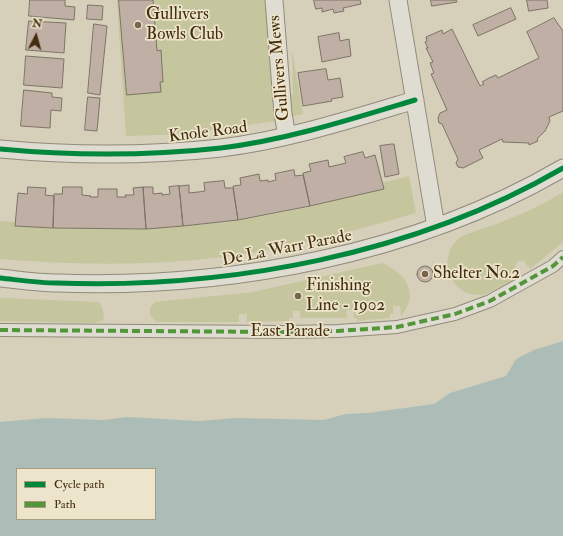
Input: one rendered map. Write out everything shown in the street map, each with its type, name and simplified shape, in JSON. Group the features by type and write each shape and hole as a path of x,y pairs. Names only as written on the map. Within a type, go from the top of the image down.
{"street":[{"name":"Gullivers Mews","path":"274,0 282,114 287,136"},
{"path":"398,0 436,227"},
{"name":"Knole Road","path":"0,149 47,153 156,154 222,148 287,136 352,119 415,100"},
{"name":"De La Warr Parade","path":"0,278 57,283 186,281 282,268 360,250 436,227 504,200 563,168"},
{"name":"East Parade","path":"0,330 338,332 397,327 455,314 490,301 553,266 563,256"}],"green space":[{"path":"117,0 266,0 275,121 185,134 126,136"},
{"path":"292,50 303,114 290,117 288,100 293,93"},
{"path":"409,176 416,213 345,233 273,249 224,257 168,262 112,264 0,259 0,221 16,222 16,226 99,229 155,228 210,224 275,214 347,198 383,189 382,183"},
{"path":"563,192 563,242 530,269 524,261 518,261 515,266 522,276 501,287 480,295 470,294 461,290 450,275 448,266 448,257 451,248 457,240 469,233 494,225 547,202"},
{"path":"382,263 398,272 408,285 410,292 409,300 407,308 401,316 400,306 393,306 393,314 390,314 390,318 357,321 357,318 354,318 353,310 346,310 347,318 300,318 300,311 293,311 293,318 289,318 289,321 247,322 247,314 239,314 239,322 156,322 150,315 150,308 155,302 253,292"},
{"path":"0,299 99,302 104,315 103,321 95,323 0,321"}],"shaded area":[{"path":"563,341 563,536 0,536 0,422 46,418 104,420 127,417 198,421 237,418 323,420 346,414 368,413 434,404 450,393 506,376 516,359 534,350"}],"building":[{"path":"30,0 65,0 65,6 75,7 74,20 29,16"},
{"name":"Gullivers Bowls Club","path":"119,0 153,0 157,51 161,50 163,82 160,82 161,92 127,95"},
{"path":"314,0 360,0 361,4 343,8 344,11 334,13 333,9 322,12 322,8 316,9"},
{"path":"431,0 456,0 457,2 432,6"},
{"path":"527,0 547,0 548,8 529,11"},
{"path":"88,5 103,6 102,20 87,19"},
{"path":"511,8 516,19 478,36 473,25"},
{"path":"554,18 563,31 563,111 549,117 550,121 545,131 537,139 538,141 529,145 529,143 503,142 502,139 479,150 483,158 463,168 458,167 456,163 458,159 442,124 439,123 438,118 440,113 447,110 431,74 434,73 430,63 433,62 426,48 428,48 425,42 427,41 426,37 442,30 443,34 452,29 480,86 484,84 482,82 489,78 496,75 498,78 539,58 527,32"},
{"path":"29,21 66,23 64,53 26,50"},
{"path":"94,24 107,26 100,95 88,93"},
{"path":"339,33 340,41 349,39 351,56 322,62 318,37"},
{"path":"26,56 64,59 62,88 24,85"},
{"path":"326,69 328,80 340,78 343,97 331,99 332,101 303,106 298,73"},
{"path":"24,90 52,93 52,97 62,98 61,111 51,110 50,128 21,126"},
{"path":"88,97 100,98 97,131 85,130"},
{"path":"394,144 399,174 385,177 380,146"},
{"path":"363,152 365,158 375,155 384,189 310,206 303,173 311,171 309,164 328,160 329,167 346,163 344,157"},
{"path":"294,170 295,176 303,175 310,206 238,220 233,186 241,185 240,178 259,174 260,181 268,180 268,182 276,180 275,174"},
{"path":"224,181 225,188 233,188 238,220 183,226 179,186 189,185 189,193 198,192 205,191 204,183"},
{"path":"179,186 183,226 146,229 143,187 153,187 153,194 162,193 162,195 170,194 169,187"},
{"path":"28,187 46,188 45,195 54,196 53,228 15,226 18,193 27,194"},
{"path":"63,187 82,187 82,195 91,196 90,197 98,197 98,189 117,189 117,197 126,197 125,195 134,195 133,188 143,187 146,229 53,228 54,194 62,194"},
{"name":"Shelter No.2","path":"422,266 428,266 433,271 431,280 428,282 422,282 417,277 417,271"}],"marked path":[{"path":"0,330 285,332 338,331 397,327 455,314 490,301 553,266 563,257"}],"cycle path":[{"path":"0,149 55,153 138,154 221,148 270,140 295,134 415,100"},
{"path":"0,278 57,283 122,283 187,280 253,272 318,260 383,244 445,224 505,198 563,168"}],"place":[{"name":"Gullivers Bowls Club","path":"138,25"},
{"name":"Shelter No.2","path":"425,274"},
{"name":"Finishing Line - 1902","path":"298,296"}]}
